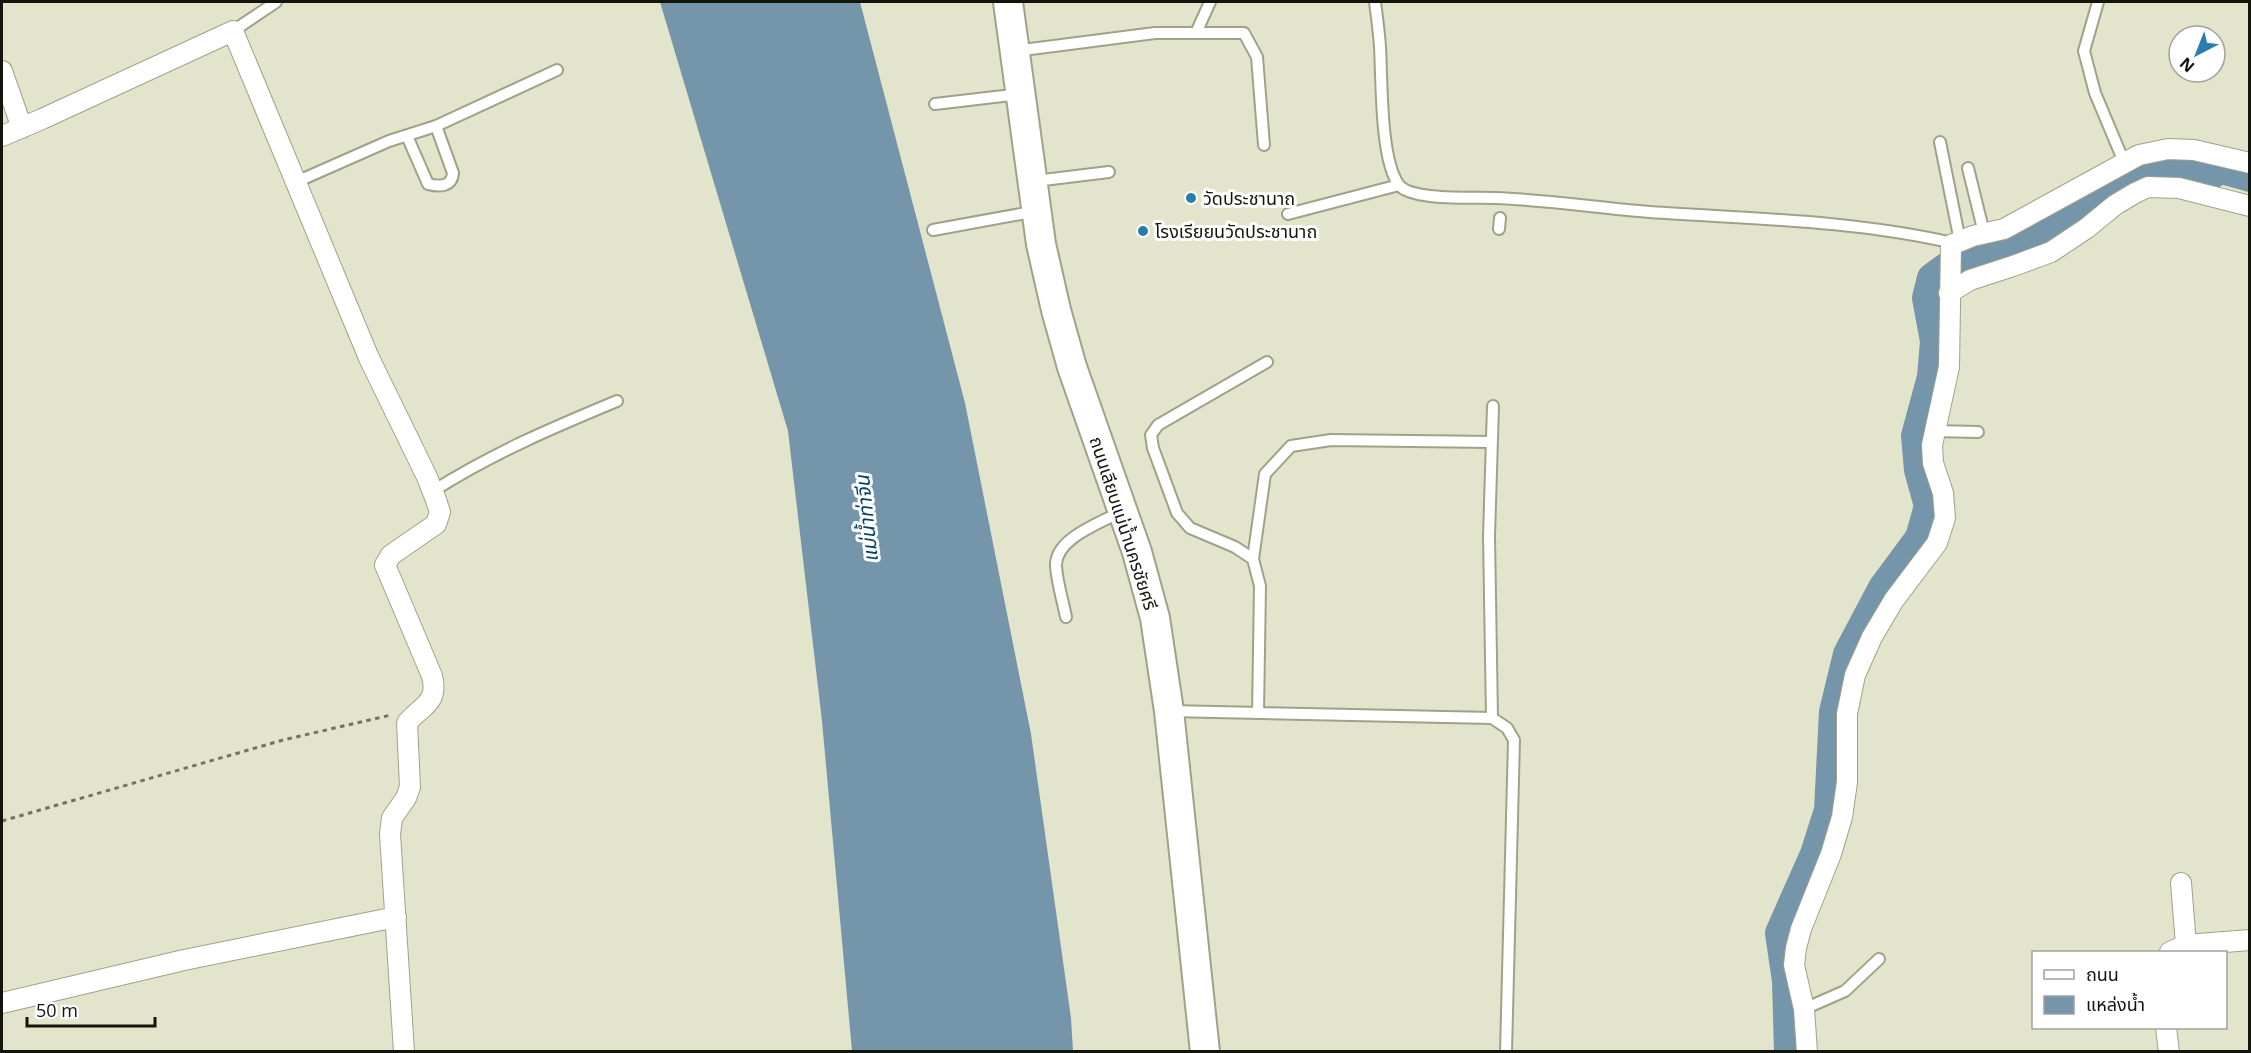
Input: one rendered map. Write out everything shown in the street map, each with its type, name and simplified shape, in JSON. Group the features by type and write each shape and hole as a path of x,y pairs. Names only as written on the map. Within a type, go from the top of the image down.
{"main road":[{"name":"ถนนเลียบแม่น้ำนครชัยศรี","path":"1008,2 1037,211 1056,310 1072,367 1137,552 1155,618 1169,711 1203,1051"}],"street":[{"path":"2,136 233,31 372,363 433,490 440,512 436,524 391,555 385,565 435,688 433,696 407,723 410,787 406,798 392,818 390,834 404,1052"},
{"path":"2,71 22,128"},
{"path":"1807,1052 1804,1009 1794,965 1796,948 1801,929 1831,854 1842,817 1847,782 1847,714 1855,675 1872,637 1894,600 1937,543 1945,518 1943,493 1933,463 1932,445 1949,367 1949,290 1954,245 1984,233 2004,229 2139,155 2168,149 2194,150 2250,163"},
{"path":"1949,290 1970,280 2051,252 2115,205 2148,187 2179,188 2250,206"},
{"path":"2181,883 2178,949 2250,940"},
{"path":"2,1003 184,960 396,916"},
{"path":"2166,1029 2169,1052"}],"lane":[{"path":"233,31 276,2"},
{"path":"1196,33 1210,2"},
{"path":"1376,2 1384,133 1392,172 1399,185 1412,194 1505,198 1650,212 1792,220 1905,232 1954,245 1940,142"},
{"path":"2098,2 2084,51 2095,93 2124,162"},
{"path":"1015,51 1155,33 1244,33 1257,57 1264,145"},
{"path":"296,182 389,141 436,126 557,70"},
{"path":"935,104 1020,94"},
{"path":"407,136 428,184 441,186 449,183 453,178 453,172 436,126"},
{"path":"1968,168 1984,233"},
{"path":"1033,181 1109,172"},
{"path":"1288,214 1399,185"},
{"path":"933,230 1037,211"},
{"path":"1253,559 1235,547 1190,528 1177,513 1153,448 1151,435 1158,425 1267,362"},
{"path":"433,490 465,470 523,440 616,401"},
{"path":"1492,718 1489,536 1493,406"},
{"path":"1934,431 1978,432"},
{"path":"1258,713 1260,586 1253,559 1265,474 1291,446 1331,440 1492,442"},
{"path":"1066,617 1056,564 1059,549 1068,540 1123,511"},
{"path":"1169,711 1492,718 1507,728 1514,740 1506,1052"},
{"path":"1804,1009 1845,991 1879,959"}],"path":[{"path":"2,821 283,740 423,708"}],"water":[{"name":"แม่น้ำท่าจีน","path":"660,2 860,2 965,403 1031,734 1071,1018 1073,1051 852,1051 822,721 788,431"}],"waterway":[{"path":"1789,1052 1787,981 1780,933 1815,854 1829,810 1834,712 1848,654 1883,588 1920,538 1929,506 1919,470 1916,436 1932,377 1935,341 1927,298 1932,278 1947,267 2031,239 2065,223 2113,189 2145,173 2179,169 2214,173"},
{"path":"2214,173 2250,183"}],"place":[{"name":"วัดประชานาถ","path":"1191,198"},
{"name":"โรงเรียยนวัดประชานาถ","path":"1143,231"}]}
